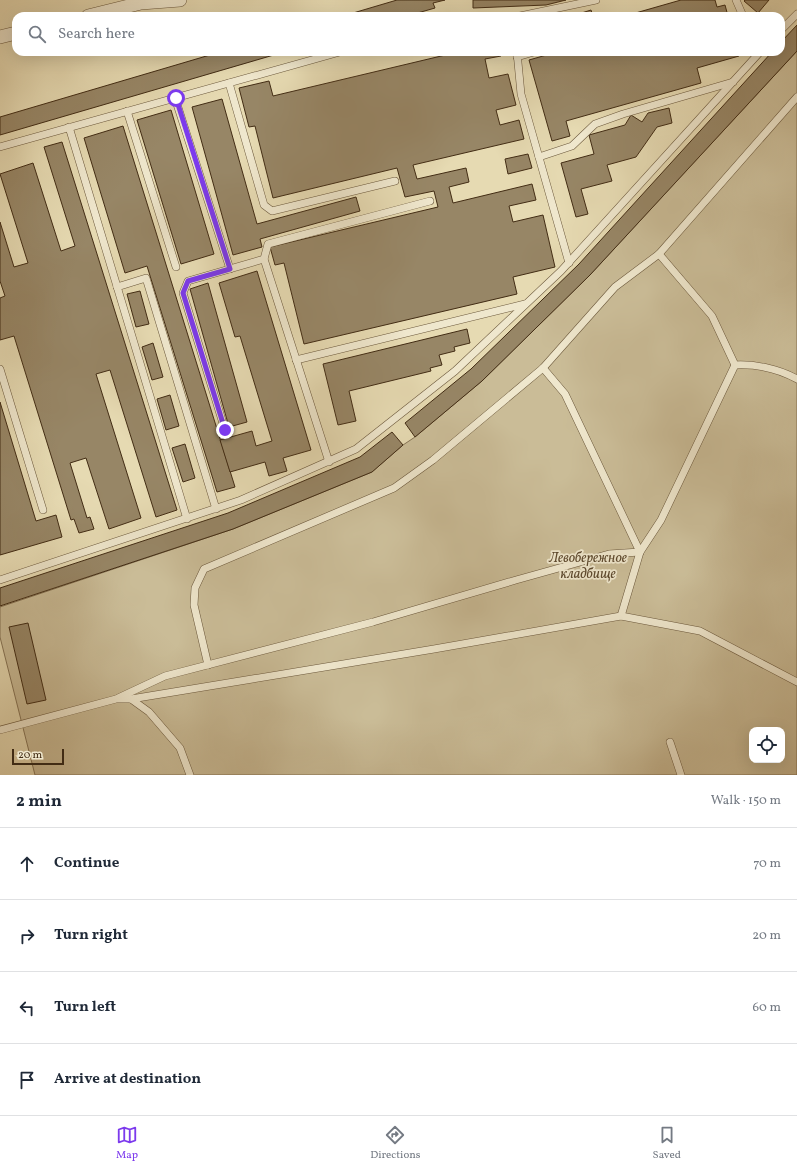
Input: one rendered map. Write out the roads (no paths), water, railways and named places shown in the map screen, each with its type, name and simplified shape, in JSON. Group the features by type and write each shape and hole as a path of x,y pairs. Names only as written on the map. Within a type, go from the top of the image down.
{"street":[{"path":"104,12 141,3 180,0"},
{"path":"0,37 12,34"}],"lane":[{"path":"539,12 596,0"},
{"path":"736,0 741,12"},
{"path":"785,26 797,14"},
{"path":"0,147 326,56"},
{"path":"517,56 521,94 569,263"},
{"path":"0,580 241,500 356,449 455,371 569,263 756,56"},
{"path":"539,157 572,146 595,124 623,114 733,82"},
{"path":"228,83 264,205 272,211 395,181"},
{"path":"208,665 194,605 194,588 204,569 394,488 433,460 543,368 615,286 660,254 797,97"},
{"path":"176,98 230,269"},
{"path":"127,111 176,267"},
{"path":"69,127 187,519"},
{"path":"329,462 264,259 268,244 430,201"},
{"path":"660,254 712,316 735,365"},
{"path":"225,430 183,293 188,281 264,259"},
{"path":"117,287 146,278 216,509"},
{"path":"296,360 527,303"},
{"path":"735,365 749,364 787,373 797,379"},
{"path":"621,616 640,552 661,520 735,365"},
{"path":"543,368 565,394 640,552"},
{"path":"0,369 43,510"},
{"path":"0,730 116,699 165,676 373,622 609,554 640,552"},
{"path":"116,699 131,699 434,649 621,616 700,630 797,682"},
{"path":"131,699 149,712 180,748 190,775"},
{"path":"670,742 681,775"}],"park label":[{"name":"Левобережное кладбище","path":"588,566"}]}
